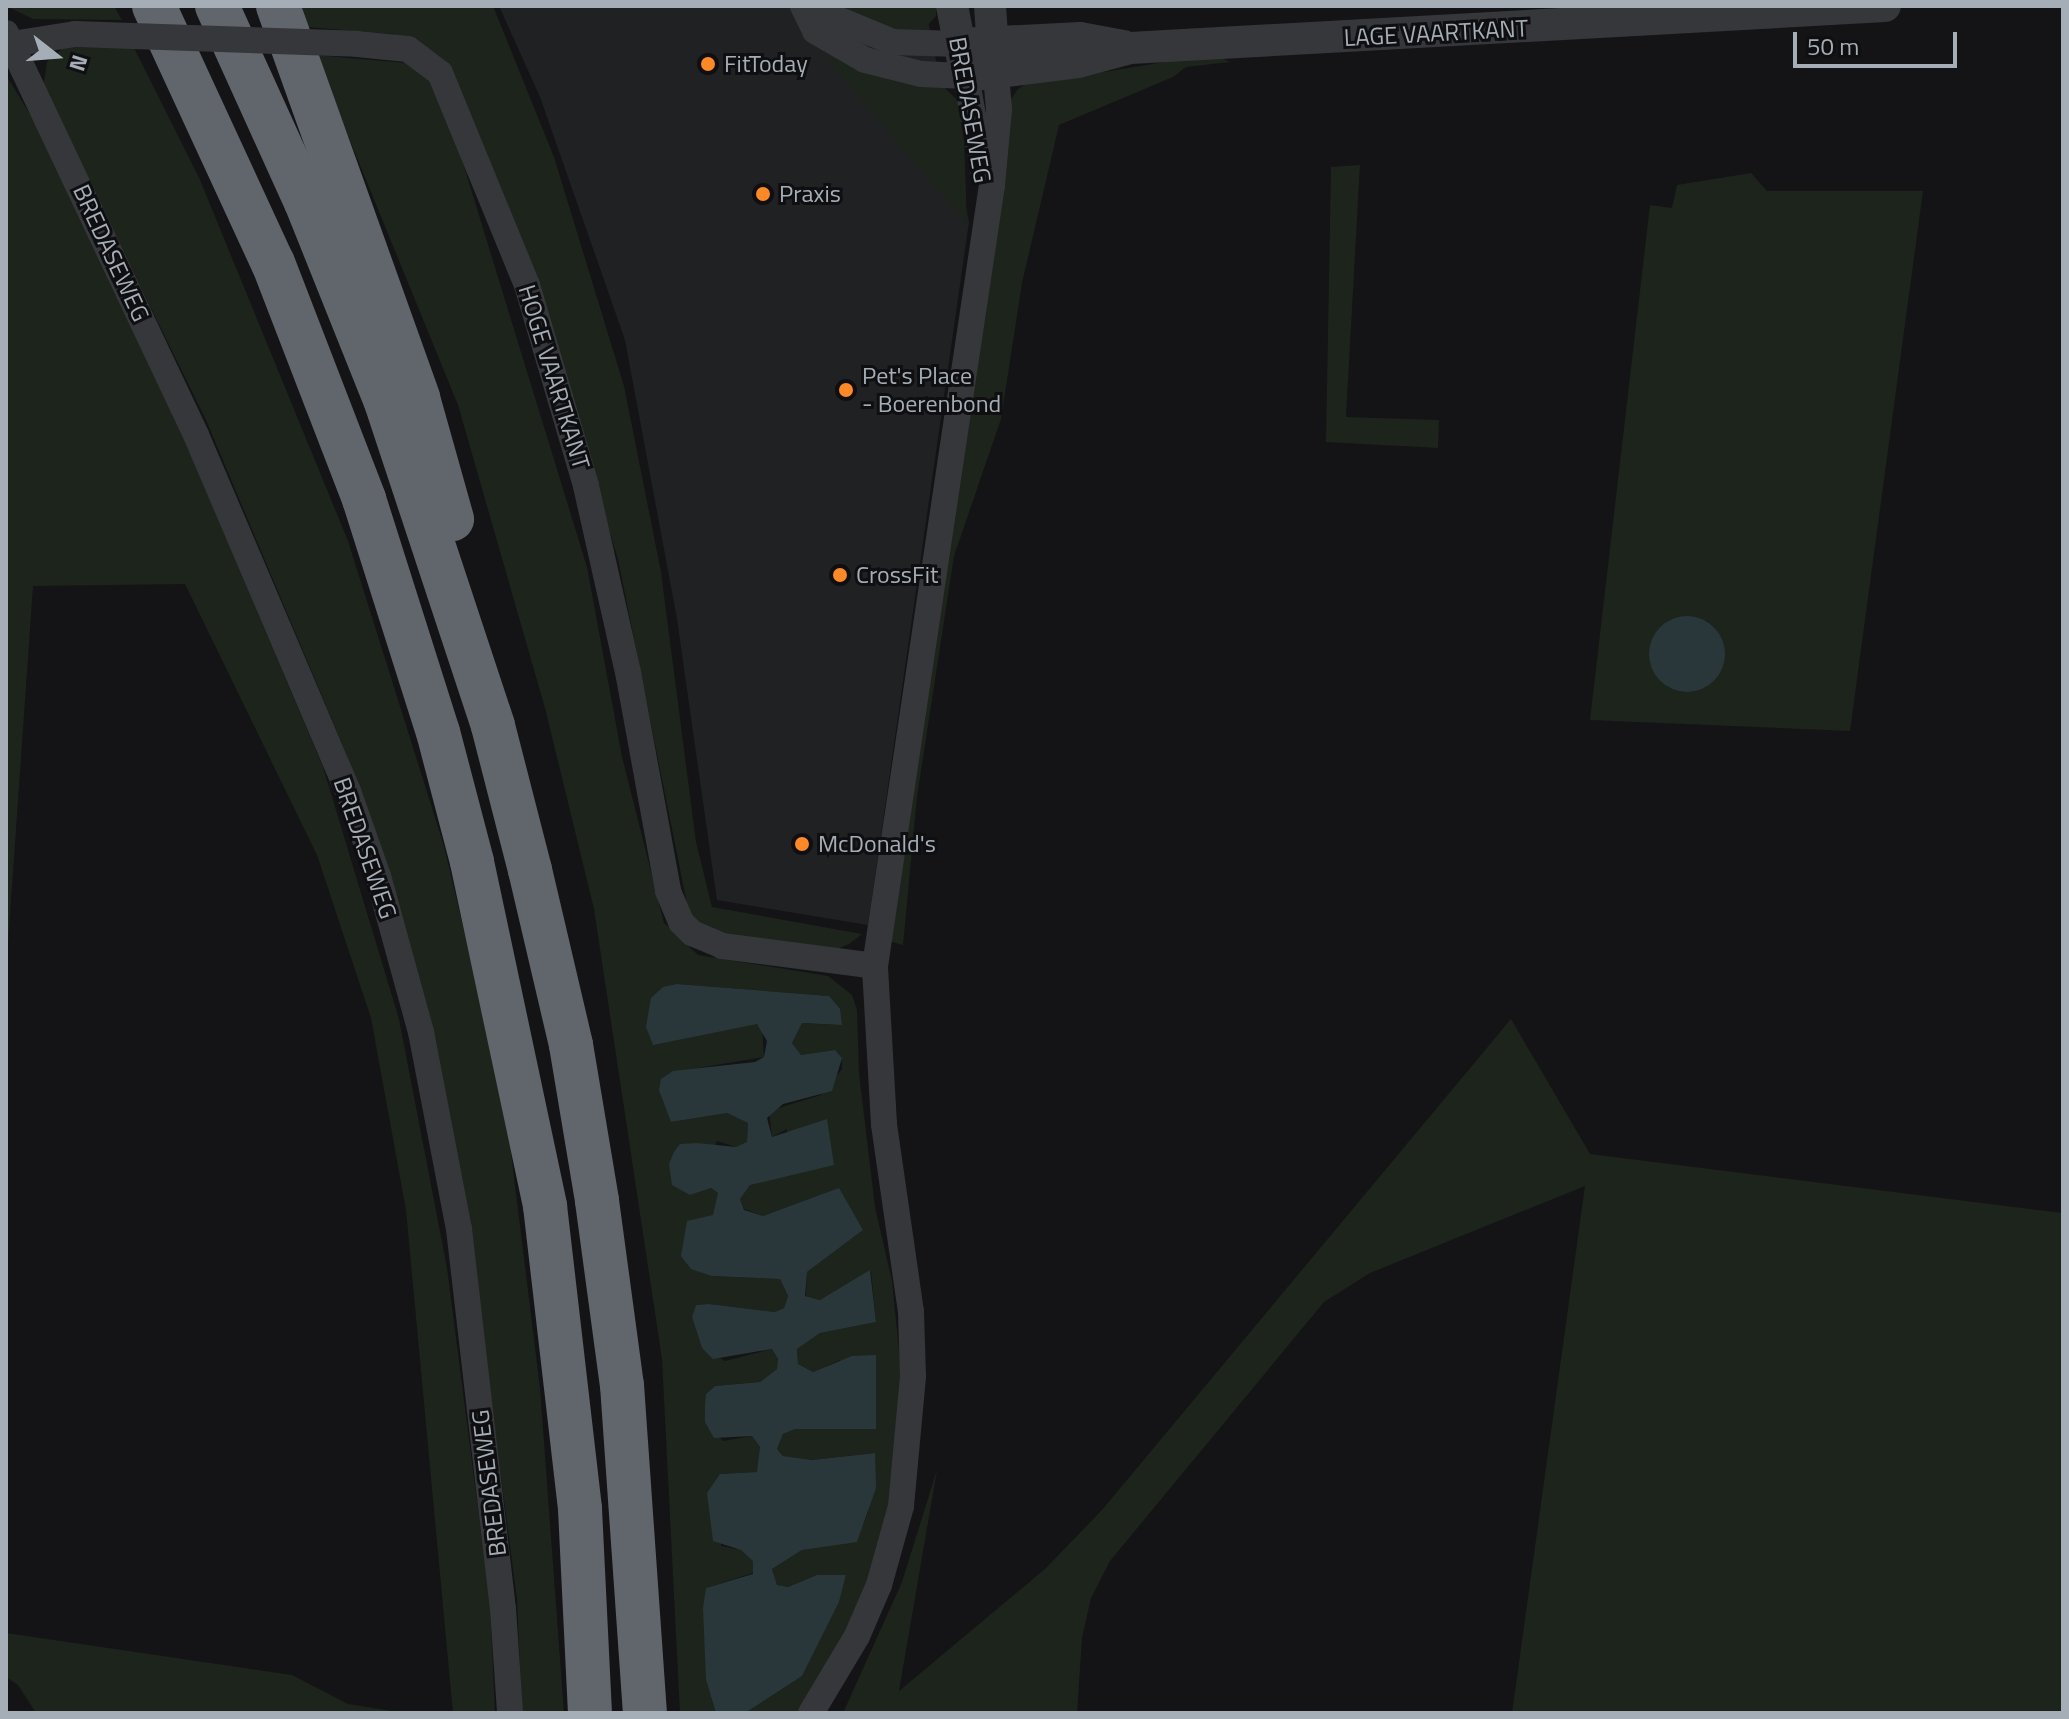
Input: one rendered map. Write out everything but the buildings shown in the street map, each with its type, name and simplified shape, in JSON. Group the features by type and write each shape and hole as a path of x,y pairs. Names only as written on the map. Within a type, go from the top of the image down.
{"highway":[{"path":"154,6 273,263 364,499 430,704 472,862 545,1206 580,1509 590,1713"},
{"path":"217,6 306,202 386,402 493,726"},
{"path":"278,6 331,142 446,484 493,726 571,1045 597,1201 622,1385 645,1713"}],"street":[{"path":"804,6 877,38 959,44"},
{"path":"804,6 815,31 865,60 921,74 981,75"},
{"name":"BREDASEWEG","path":"811,1713 857,1636 879,1585 901,1506 913,1376 911,1312 876,1044 875,966 997,147 981,75 959,44 952,6"},
{"name":"BREDASEWEG","path":"981,75 992,42 990,6"},
{"name":"LAGE VAARTKANT","path":"981,75 1078,62 1130,48 1885,6"},
{"name":"HOGE VAARTKANT","path":"9,38 75,34 357,44 408,49 440,73 527,285 557,372 593,515 668,891 681,922 692,933 722,946 875,966"},
{"name":"BREDASEWEG","path":"9,38 196,435 348,791 378,876 421,1032 459,1229 503,1609 510,1713"},
{"name":"LAGE VAARTKANT","path":"959,44 1080,38 1130,48"}],"shaded area":[{"path":"6,6 114,6 122,20 33,19"},
{"path":"298,6 493,6 554,157 624,386 661,572 696,842 712,907 862,934 849,944 835,950 732,940 699,925 688,909 618,559 531,278 439,57 393,34 307,27"},
{"path":"499,6 925,6 969,222 868,925 717,900 677,619 625,340 540,97"},
{"path":"832,6 936,6 936,16 925,28 899,33"},
{"path":"64,47 134,48 200,180 348,541 444,846 505,1104 540,1388 564,1713 522,1713 517,1599 473,1264 425,1013 348,758 206,420 43,88 47,62"},
{"path":"1213,54 1230,62 1186,67 1173,77 1059,125 1022,283 1001,419 954,556 917,797 903,945 888,941 1007,105 1018,89 1041,74 1104,72"},
{"path":"315,55 407,63 431,83 447,111 587,567 622,757 664,923 698,955 828,976 852,995 857,1010 859,1073 875,1207 892,1281 903,1391 893,1500 859,1617 801,1713 745,1713 802,1676 839,1602 846,1575 817,1575 788,1587 777,1585 772,1569 802,1550 857,1541 868,1512 874,1453 812,1460 783,1456 777,1449 783,1434 795,1429 876,1429 840,1360 813,1372 798,1364 797,1349 820,1333 876,1322 871,1271 820,1300 806,1296 807,1272 863,1230 839,1189 763,1216 744,1209 740,1199 750,1185 784,1175 787,1129 772,1137 769,1111 821,1095 842,1069 842,1058 835,1050 801,1055 792,1043 802,1023 835,1025 829,996 677,984 762,1027 764,1057 686,1070 671,1122 727,1113 748,1123 747,1143 736,1147 717,1141 690,1195 711,1188 718,1193 712,1276 780,1279 788,1296 784,1308 775,1312 709,1304 696,1305 692,1317 702,1348 725,1361 772,1349 778,1359 777,1369 760,1382 715,1386 706,1394 705,1422 723,1441 752,1436 760,1447 758,1472 720,1474 721,1546 741,1550 753,1560 753,1573 706,1588 706,1680 716,1713 680,1713 662,1359 594,909 545,708 458,405"},
{"path":"825,56 895,82 942,85 963,106 967,225"},
{"path":"6,75 42,134 181,432 323,767 399,1019 447,1268 490,1602 495,1713 453,1713 406,1210 371,1018 317,855 185,584 33,586 6,972"},
{"path":"1360,165 1346,417 1439,420 1438,448 1326,442 1331,167"},
{"path":"1751,173 1767,191 1923,191 1850,731 1590,720 1650,205 1672,208 1677,185","holes":["1707,621 1715,628 1686,692 1668,687 1650,663"]},
{"path":"1687,616 1702,619 1714,627 1722,639 1725,654 1722,669 1714,681 1702,689 1687,692 1672,689 1660,681 1652,669 1649,654 1652,639 1660,627 1672,619"},
{"path":"677,984 829,996 840,1009 842,1025 802,1023 792,1043 801,1055 835,1050 842,1058 832,1091 783,1104 767,1118 772,1137 827,1119 834,1165 750,1185 740,1199 744,1210 763,1216 839,1188 863,1230 807,1272 805,1296 820,1300 870,1270 876,1322 820,1333 797,1349 798,1364 813,1372 852,1356 876,1355 876,1429 795,1429 783,1434 777,1449 783,1456 812,1460 875,1453 876,1488 857,1542 802,1550 772,1569 777,1585 788,1587 817,1575 846,1575 839,1602 802,1676 745,1713 716,1713 706,1680 703,1608 706,1588 753,1574 753,1561 741,1550 713,1541 707,1493 720,1474 757,1472 760,1447 752,1436 714,1438 705,1422 706,1394 715,1386 760,1382 777,1369 778,1359 772,1349 713,1359 702,1348 692,1317 696,1305 709,1304 775,1312 784,1308 788,1296 780,1279 712,1276 691,1269 681,1256 687,1221 713,1215 718,1193 711,1188 690,1195 672,1185 669,1164 674,1152 680,1144 736,1147 747,1142 748,1123 727,1113 671,1122 659,1090 661,1079 673,1071 755,1062 764,1057 767,1041 757,1024 653,1045 646,1027 651,998 663,987"},
{"path":"1511,1019 1590,1154 2063,1213 2063,1713 1512,1713 1585,1186 1370,1273 1324,1302 1110,1561 1091,1598 1082,1638 1077,1713 843,1713 902,1582 937,1470 899,1691 1045,1569 1102,1510"},
{"path":"6,1633 292,1675 348,1704 405,1713 36,1713 18,1685 6,1677"}],"place":[{"name":"FitToday","path":"708,64"},
{"name":"Praxis","path":"763,194"},
{"name":"Pet's Place - Boerenbond","path":"846,390"},
{"name":"CrossFit","path":"840,575"},
{"name":"McDonald's","path":"802,844"}]}
